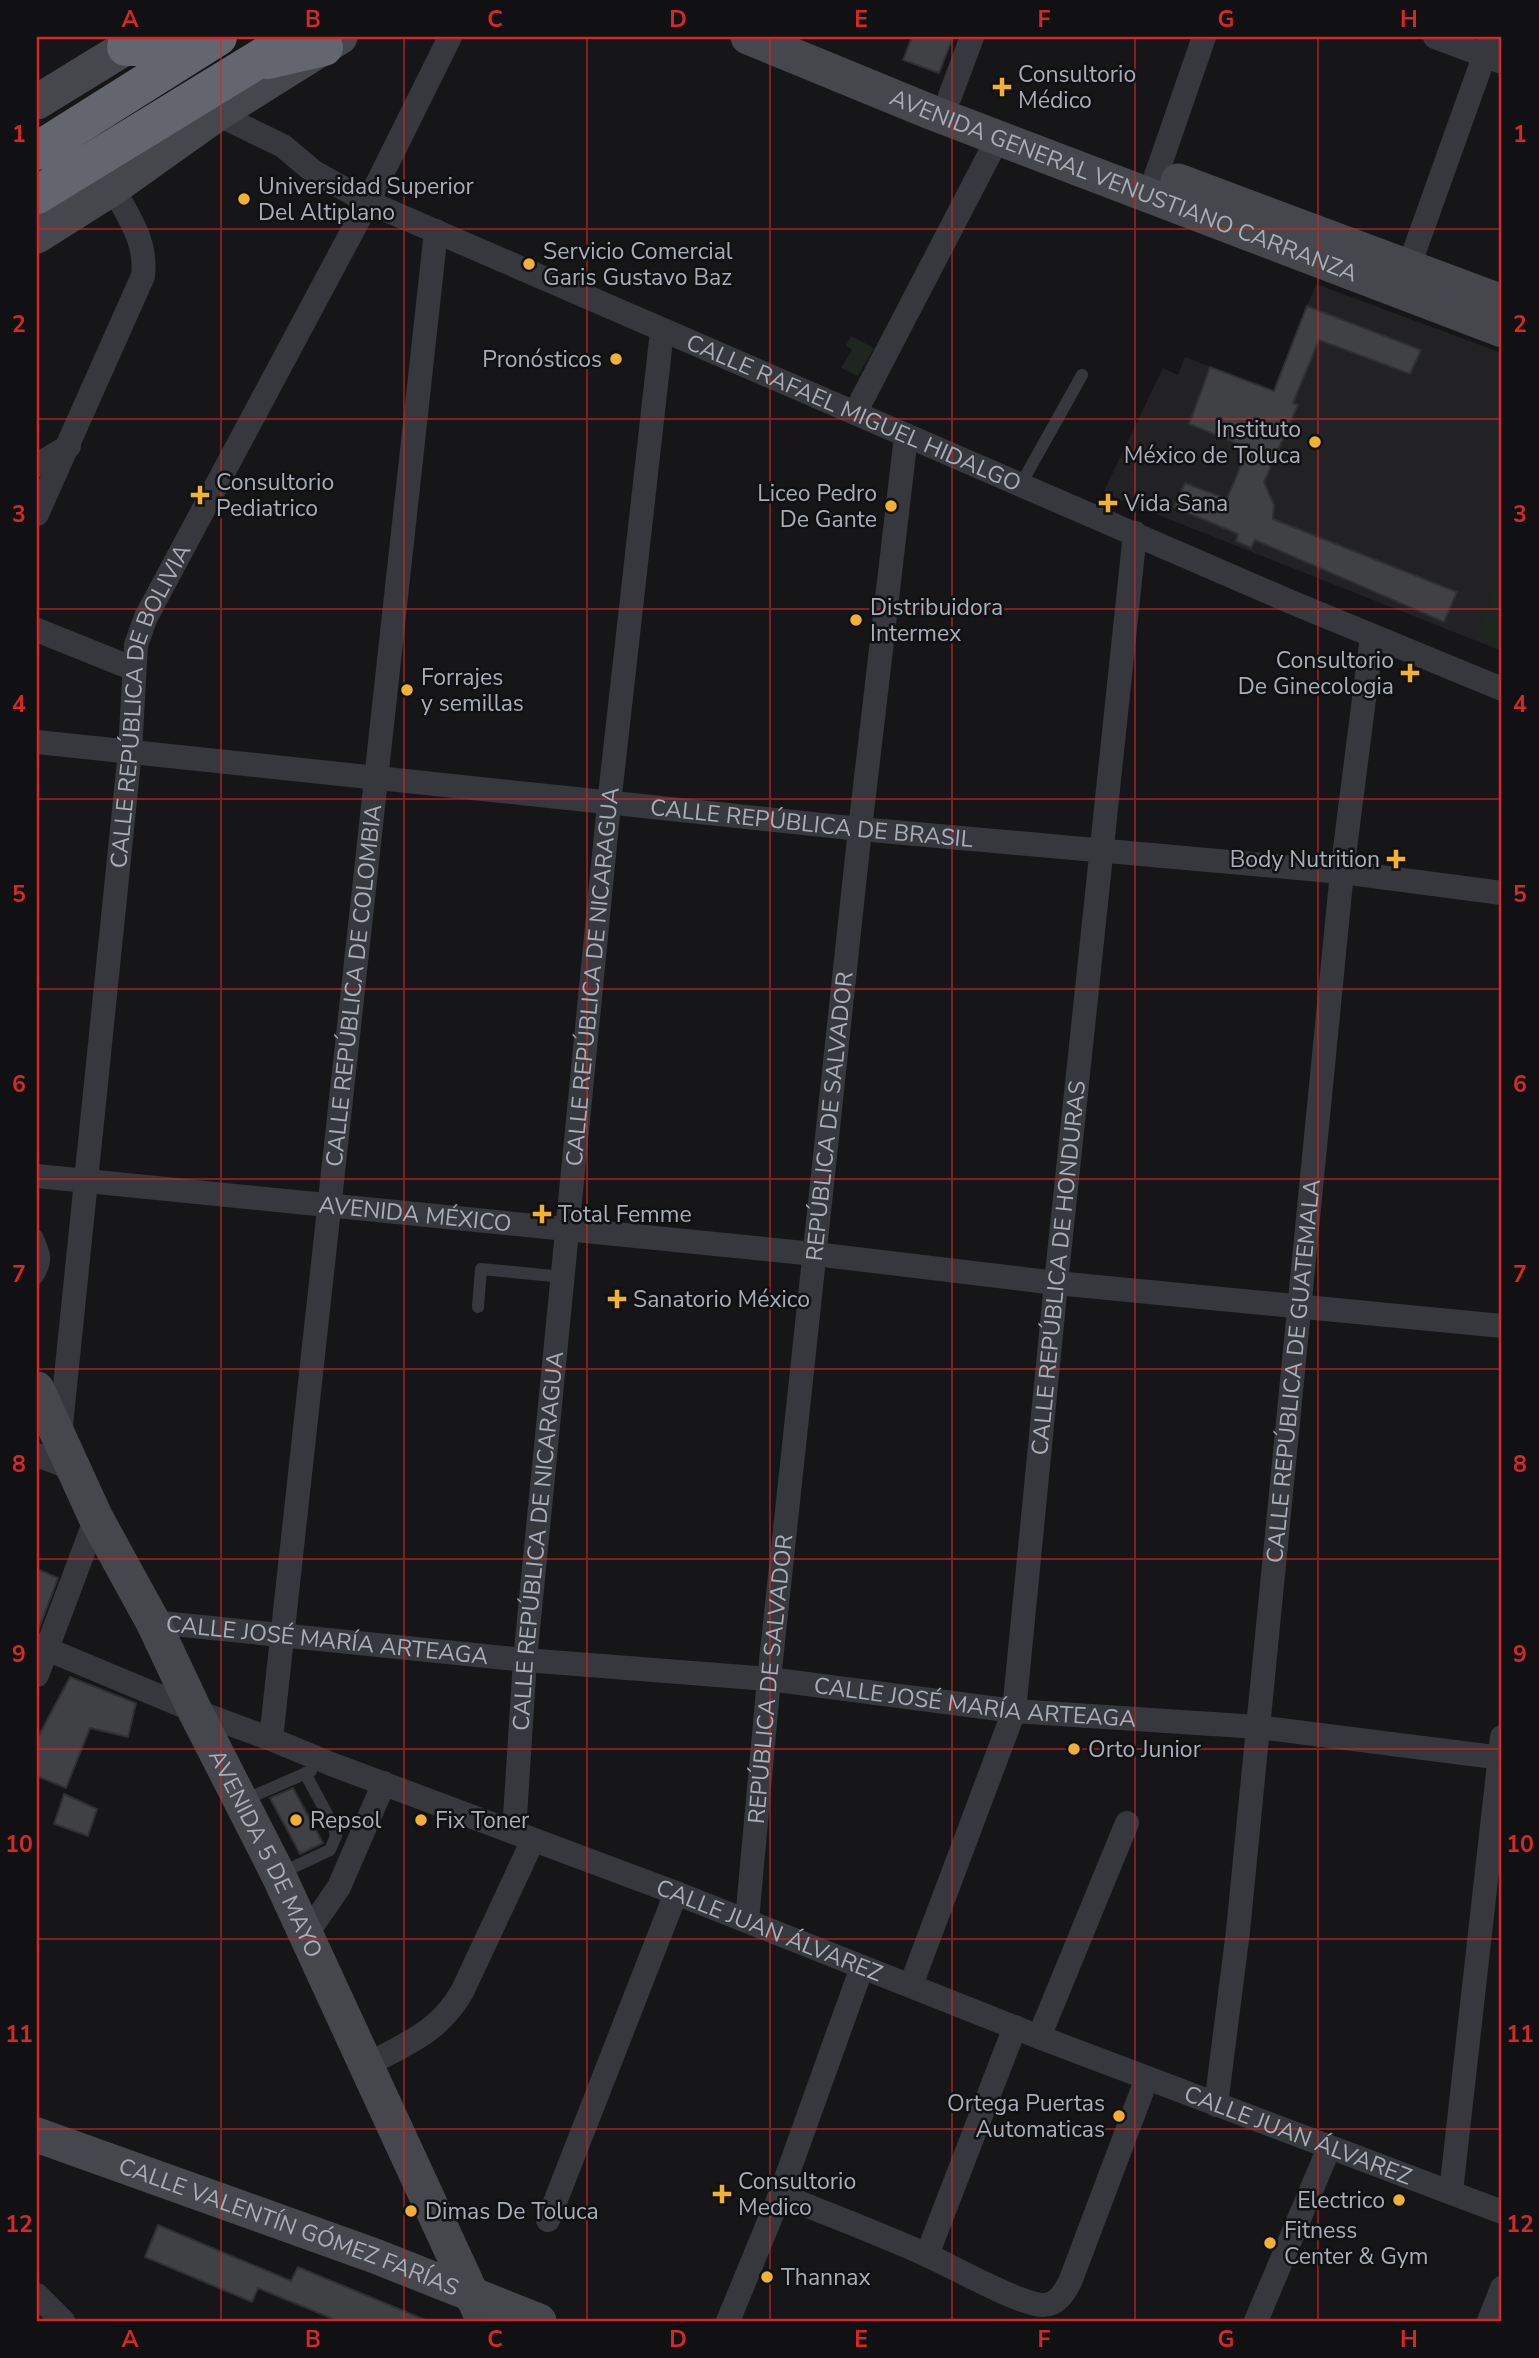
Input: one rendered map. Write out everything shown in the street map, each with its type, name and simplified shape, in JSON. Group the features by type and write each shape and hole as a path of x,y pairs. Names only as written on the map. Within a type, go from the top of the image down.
{"highway":[{"path":"37,195 255,62 320,40"},
{"path":"134,42 210,42"},
{"path":"37,150 210,42"}],"main road":[{"name":"AVENIDA GENERAL VENUSTIANO CARRANZA","path":"748,37 998,138 1153,184"},
{"name":"AVENIDA GENERAL VENUSTIANO CARRANZA","path":"797,37 950,96 1153,184 1405,279 1502,330"},
{"path":"37,236 113,188 320,40"},
{"path":"37,102 134,42"},
{"name":"AVENIDA GENERAL VENUSTIANO CARRANZA","path":"1405,279 1502,302"},
{"name":"AVENIDA 5 DE MAYO","path":"37,1390 57,1454 96,1518 153,1622 278,1874 478,2307"},
{"name":"CALLE VALENTÍN GÓMEZ FARÍAS","path":"37,2136 375,2256 478,2307 540,2321"}],"street":[{"name":"CALLE REPÚBLICA DE BOLIVIA","path":"57,1454 130,751 136,645 146,617 368,202 450,37"},
{"path":"950,96 972,37"},
{"path":"1153,184 1204,37"},
{"path":"1405,279 1493,51 1435,37"},
{"name":"CALLE RAFAEL MIGUEL HIDALGO","path":"217,114 283,146 314,172 368,202 1371,636 1502,689"},
{"path":"855,414 998,138"},
{"path":"37,514 143,276 145,258 141,240 113,188"},
{"name":"CALLE REPÚBLICA DE COLOMBIA","path":"271,1739 374,777 436,231"},
{"name":"CALLE REPÚBLICA DE NICARAGUA","path":"523,1836 525,1660 609,804 662,331"},
{"name":"REPÚBLICA DE SALVADOR","path":"747,1920 769,1679 860,830 906,436"},
{"path":"37,465 69,446"},
{"name":"CALLE REPÚBLICA DE HONDURAS","path":"911,1984 1014,1711 1135,533"},
{"path":"37,630 134,668"},
{"name":"CALLE REPÚBLICA DE GUATEMALA","path":"1216,2105 1238,1931 1342,872 1371,636"},
{"name":"CALLE REPÚBLICA DE BRASIL","path":"37,742 860,830 1342,872 1502,893"},
{"name":"AVENIDA MÉXICO","path":"37,1176 815,1254 1056,1283 1502,1326"},
{"path":"37,1675 42,1647 96,1518"},
{"name":"CALLE JOSÉ MARÍA ARTEAGA","path":"153,1622 525,1660 769,1679 1014,1711 1258,1727 1502,1751"},
{"name":"CALLE JUAN ÁLVAREZ","path":"42,1647 331,1764 747,1920 1039,2037 1502,2212"},
{"path":"1451,2192 1502,1751"},
{"path":"306,1935 340,1886 384,1783"},
{"path":"1039,2037 1127,1823"},
{"path":"367,2065 430,2030 450,2013 462,1992 523,1836"},
{"path":"548,2220 676,1893"},
{"path":"728,2321 780,2194 862,1967"},
{"path":"927,2255 1015,2027"},
{"path":"780,2194 927,2255 1023,2300 1041,2305 1052,2304 1062,2296 1070,2282 1147,2078"},
{"path":"1256,2321 1329,2148"},
{"path":"1489,2321 1502,2288"},
{"path":"37,2295 63,2321"}],"lane":[{"path":"1021,484 1082,375"},
{"path":"37,1236 46,1261 37,1278"},
{"path":"478,1307 481,1269 564,1277"},
{"path":"241,1802 331,1764"},
{"path":"278,1874 330,1850 334,1843 334,1828 305,1773"}],"shaded area":[{"name":"Instituto México de Toluca","path":"1316,284 1502,353 1502,651 1103,493 1163,368 1178,375 1185,357 1273,391"},
{"path":"851,336 874,348 858,376 841,368 852,350 846,345"},
{"path":"1502,571 1502,651 1475,639"}],"building":[{"path":"912,37 953,37 939,73 903,60"},
{"path":"1307,306 1421,350 1410,374 1319,340 1293,403 1298,405 1264,482 1274,505 1273,519 1457,592 1444,622 1255,540 1251,548 1236,541 1238,534 1174,507 1185,483 1227,499 1248,448 1189,424 1210,367 1274,391"},
{"path":"37,1569 58,1578 38,1631 37,1630"},
{"path":"70,1677 136,1703 128,1737 90,1728 66,1788 37,1776 37,1739"},
{"name":"Repsol","path":"293,1788 323,1843 300,1854 270,1798"},
{"path":"64,1794 97,1809 88,1836 54,1824"},
{"path":"158,2225 291,2281 298,2267 428,2321 338,2321 258,2288 252,2302 145,2257"}],"place":[{"name":"Consultorio Médico","path":"1002,87"},
{"name":"Universidad Superior Del Altiplano","path":"244,199"},
{"name":"Servicio Comercial Garis Gustavo Baz","path":"529,264"},
{"name":"Pronósticos","path":"616,359"},
{"name":"Instituto México de Toluca","path":"1315,442"},
{"name":"Consultorio Pediatrico","path":"200,495"},
{"name":"Vida Sana","path":"1108,503"},
{"name":"Liceo Pedro De Gante","path":"891,506"},
{"name":"Distribuidora Intermex","path":"856,620"},
{"name":"Consultorio De Ginecologia","path":"1410,673"},
{"name":"Forrajes y semillas","path":"407,690"},
{"name":"Body Nutrition","path":"1396,859"},
{"name":"Total Femme","path":"542,1214"},
{"name":"Sanatorio México","path":"617,1299"},
{"name":"Orto Junior","path":"1074,1749"},
{"name":"Repsol","path":"296,1820"},
{"name":"Fix Toner","path":"421,1820"},
{"name":"Ortega Puertas Automaticas","path":"1119,2116"},
{"name":"Consultorio Medico","path":"722,2194"},
{"name":"Electrico","path":"1399,2200"},
{"name":"Dimas De Toluca","path":"411,2211"},
{"name":"Fitness Center & Gym","path":"1270,2243"},
{"name":"Thannax","path":"767,2277"}]}
